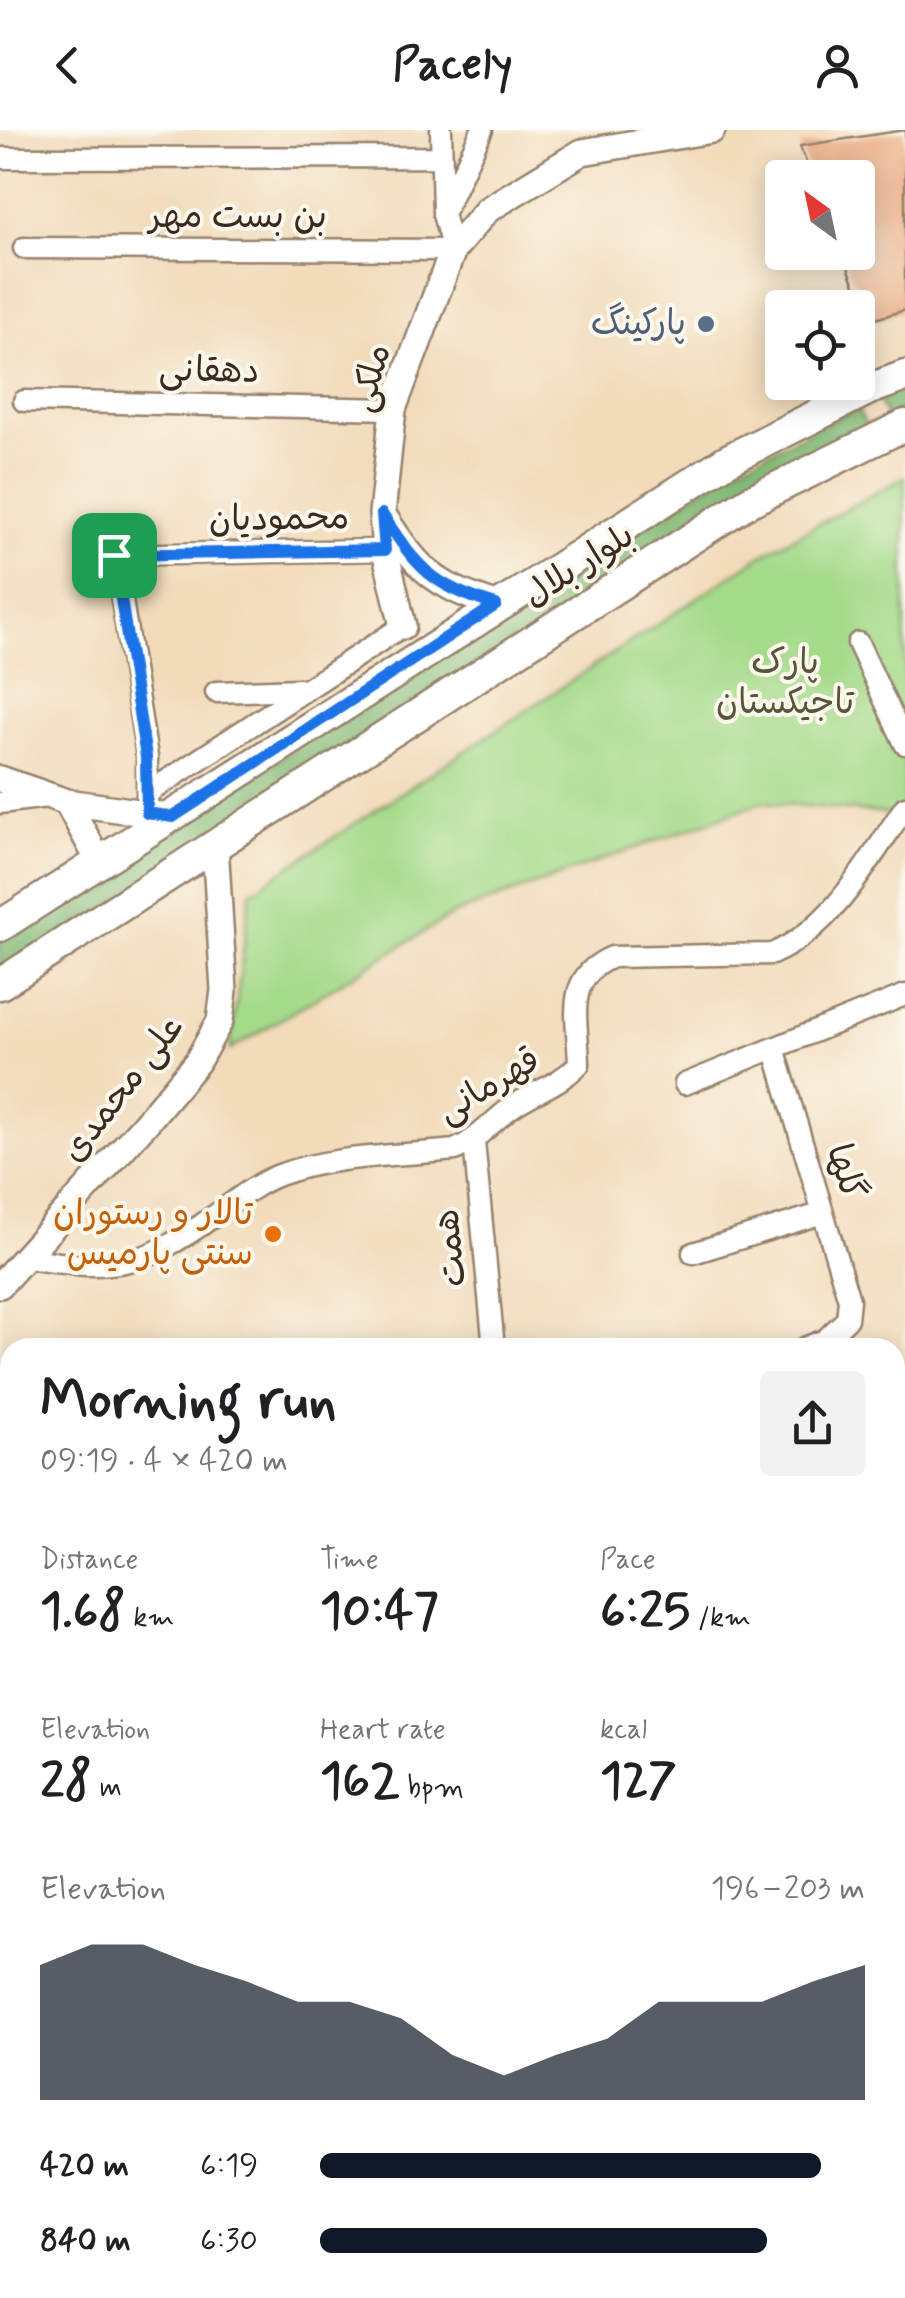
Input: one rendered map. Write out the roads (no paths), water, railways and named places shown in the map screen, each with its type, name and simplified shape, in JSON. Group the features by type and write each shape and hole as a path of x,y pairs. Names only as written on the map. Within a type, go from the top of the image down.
{"main road":[{"name":"بلوار بلال","path":"0,926 100,864 156,808 398,668 726,461 905,376"},
{"name":"بلوار بلال","path":"0,984 748,502 905,424"},
{"path":"398,668 414,671 426,683 430,700 426,708"}],"street":[{"path":"441,130 449,258"},
{"path":"444,214 482,130"},
{"path":"449,258 487,210 582,152 712,130"},
{"path":"1,158 440,158"},
{"name":"بن بست مهر","path":"24,248 449,258"},
{"name":"ملکی","path":"403,626 385,550 382,514 393,409 449,258"},
{"name":"دهقانی","path":"24,400 393,409"},
{"path":"382,514 416,566 465,595 496,605"},
{"name":"محمودیان","path":"156,808 113,546 385,550"},
{"path":"0,803 57,800 156,808 302,689 403,626"},
{"path":"858,642 905,744"},
{"path":"216,692 302,689"},
{"path":"0,779 57,800 100,864"},
{"name":"قهرمانی","path":"26,1258 87,1268 119,1266 186,1236 275,1176 302,1167 455,1150 474,1142 513,1106 563,1080 579,1064 577,987 590,966 612,957 772,954 794,944 817,930 905,806"},
{"name":"علی محمدی","path":"0,1285 196,1062 220,1021 224,990 215,844"},
{"path":"685,1084 905,996"},
{"name":"گلها","path":"775,1051 849,1300 847,1319 828,1338"},
{"name":"همت","path":"474,1142 493,1338"},
{"path":"693,1253 823,1213"}],"place":[{"name":"پارکینگ","path":"706,324"},
{"name":"تالار و رستوران سنتی پارمیس","path":"273,1234"}],"park label":[{"name":"پارک تاجیکستان","path":"785,683"}]}
